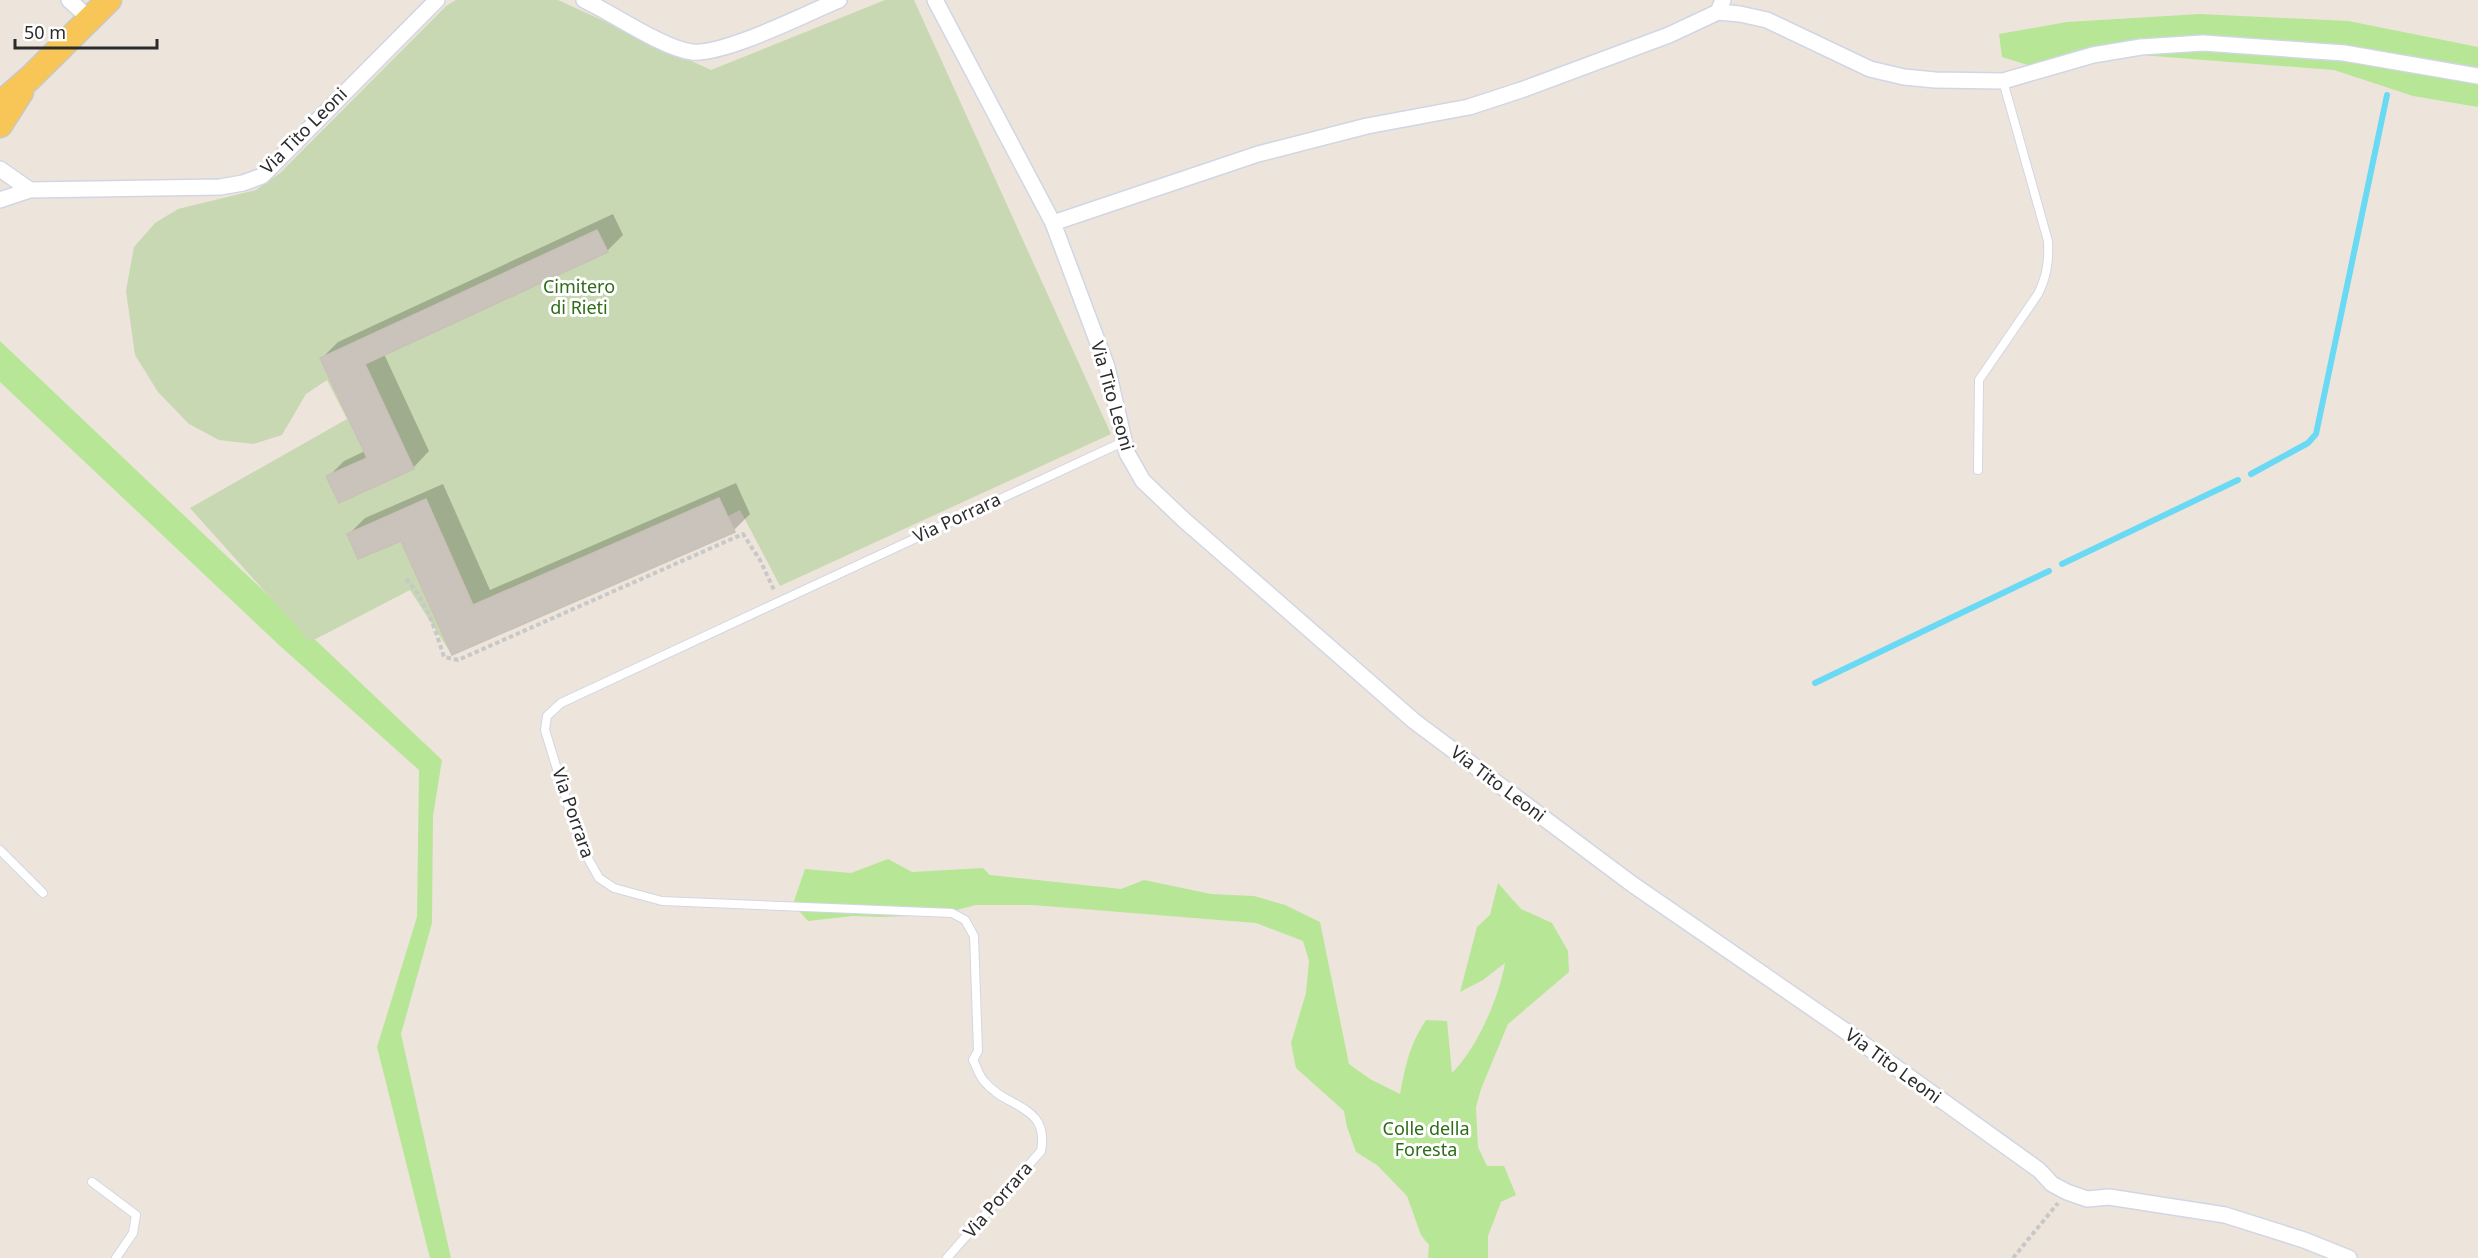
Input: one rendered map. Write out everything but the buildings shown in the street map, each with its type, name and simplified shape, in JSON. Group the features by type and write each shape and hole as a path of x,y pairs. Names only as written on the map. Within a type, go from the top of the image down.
{"main road":[{"path":"0,104 30,78 109,0"},
{"path":"0,125 30,78"}],"street":[{"path":"69,0 90,19"},
{"name":"Via Tito Leoni","path":"0,200 30,190 220,187 243,183 262,176 437,0"},
{"path":"584,0 664,42 692,52 723,49 839,0"},
{"name":"Via Tito Leoni","path":"935,0 1053,224 1107,367 1127,453 1143,480 1160,496 1414,721 1632,884 2039,1170 2052,1184 2087,1199 2109,1197 2225,1215 2304,1240 2349,1258"},
{"path":"1053,224 1258,154 1367,126 1468,106 1521,90 1669,35 1720,6 1767,20 1870,69 1904,77 1935,80 2003,81 2093,55 2141,47 2202,43 2344,53 2478,76"},
{"path":"0,169 30,190"}],"lane":[{"path":"1978,470 1979,380 2038,294 2045,280 2049,261 2048,241 2003,81"},
{"name":"Via Porrara","path":"947,1258 1041,1150 1044,1136 1040,1124 1032,1114 984,1082 973,1060 978,1051 974,936 965,920 952,913 662,901 614,888 599,878 580,844 545,730 547,716 561,703 1125,440"},
{"path":"0,850 43,893"},
{"path":"92,1182 136,1215 133,1233 116,1258"}],"path":[{"path":"406,579 418,591 435,628 444,657 458,660 743,534 760,560 779,601"},
{"path":"2013,1258 2067,1192"}],"green space":[{"name":"Cimitero di Rieti","path":"456,0 558,0 711,70 885,0 914,0 1111,434 780,586 740,510 452,655 410,590 310,642 190,508 347,419 327,380 306,394 282,435 253,444 219,440 189,424 158,392 135,355 126,291 134,247 155,223 178,209 256,190 280,173 446,6"},
{"path":"2200,14 2348,21 2478,47 2478,107 2413,96 2334,70 2115,53 2037,68 2002,57 1999,34 2067,22"},
{"path":"0,341 442,760 433,816 432,923 401,1034 451,1258 430,1258 377,1047 417,917 419,770 279,645 0,382"},
{"name":"Colle della Foresta","path":"888,859 912,872 983,868 990,875 1121,889 1144,880 1211,894 1254,896 1285,905 1320,922 1349,1064 1370,1079 1400,1094 1406,1064 1426,1020 1447,1021 1452,1073 1470,1050 1486,1022 1498,991 1505,963 1483,980 1460,992 1477,927 1490,915 1498,883 1521,909 1552,923 1568,951 1569,972 1508,1024 1481,1089 1476,1107 1478,1147 1487,1166 1504,1166 1516,1195 1501,1202 1488,1236 1488,1258 1428,1258 1429,1245 1421,1235 1407,1196 1377,1165 1356,1152 1344,1111 1296,1068 1291,1043 1306,993 1309,961 1303,941 1256,923 1033,905 976,905 937,915 853,916 808,921 793,904 805,869 851,873"}],"waterway":[{"path":"2251,474 2308,443 2316,434 2387,95"},
{"path":"2062,564 2238,480"},
{"path":"1815,683 2049,571"}]}
